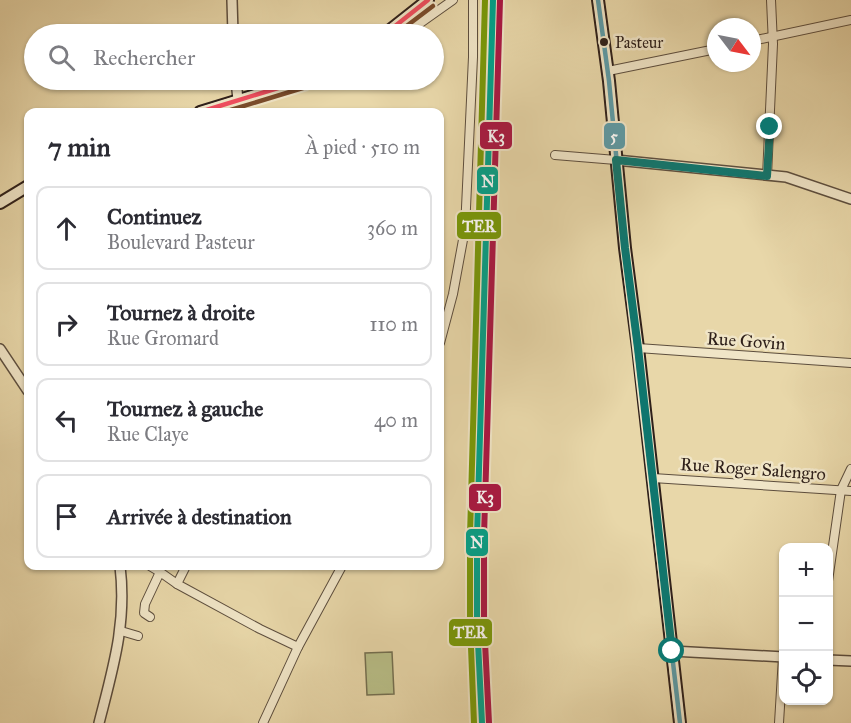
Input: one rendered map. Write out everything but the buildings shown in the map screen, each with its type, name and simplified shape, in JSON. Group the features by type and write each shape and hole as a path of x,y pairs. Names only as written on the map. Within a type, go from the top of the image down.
{"main road":[{"path":"397,24 428,0"},
{"path":"600,0 625,248 680,723"},
{"path":"212,108 270,90"},
{"path":"0,203 24,188"}],"street":[{"path":"232,0 233,24"},
{"path":"412,13 419,0"},
{"path":"419,24 453,0"},
{"path":"444,328 465,229 473,57 473,0"},
{"path":"767,176 772,37 771,0"},
{"path":"761,39 851,20"},
{"path":"608,71 707,51"},
{"path":"236,90 237,100"},
{"path":"555,155 786,177 851,199"},
{"name":"Rue Govin","path":"638,348 851,363"},
{"path":"0,349 24,385"},
{"path":"833,546 841,490 851,469"},
{"name":"Rue Roger Salengro","path":"653,478 851,491"},
{"path":"99,723 121,631 120,570"},
{"path":"157,570 177,584 298,647"},
{"path":"177,584 184,570"},
{"path":"263,723 298,647 340,570"},
{"path":"150,617 144,613 145,604 160,572"},
{"path":"121,631 138,636"},
{"path":"672,651 779,657"},
{"path":"833,660 851,661"},
{"path":"779,723 780,705"}],"green space":[{"path":"392,652 394,694 367,695 365,653"}],"transit line":[{"path":"398,24 428,0"},
{"name":"TER","path":"474,723 470,622 470,536 485,0"},
{"name":"N","path":"482,723 477,622 477,536 493,0"},
{"name":"K3","path":"489,723 484,622 484,536 500,0"},
{"name":"5","path":"598,0 609,81 625,248 680,723"},
{"path":"409,24 433,6"},
{"path":"213,108 272,90"},
{"path":"237,108 296,90"}],"place":[{"name":"Pasteur","path":"604,42"}],"route":[{"path":"672,651 616,160 767,176 770,127"}]}
